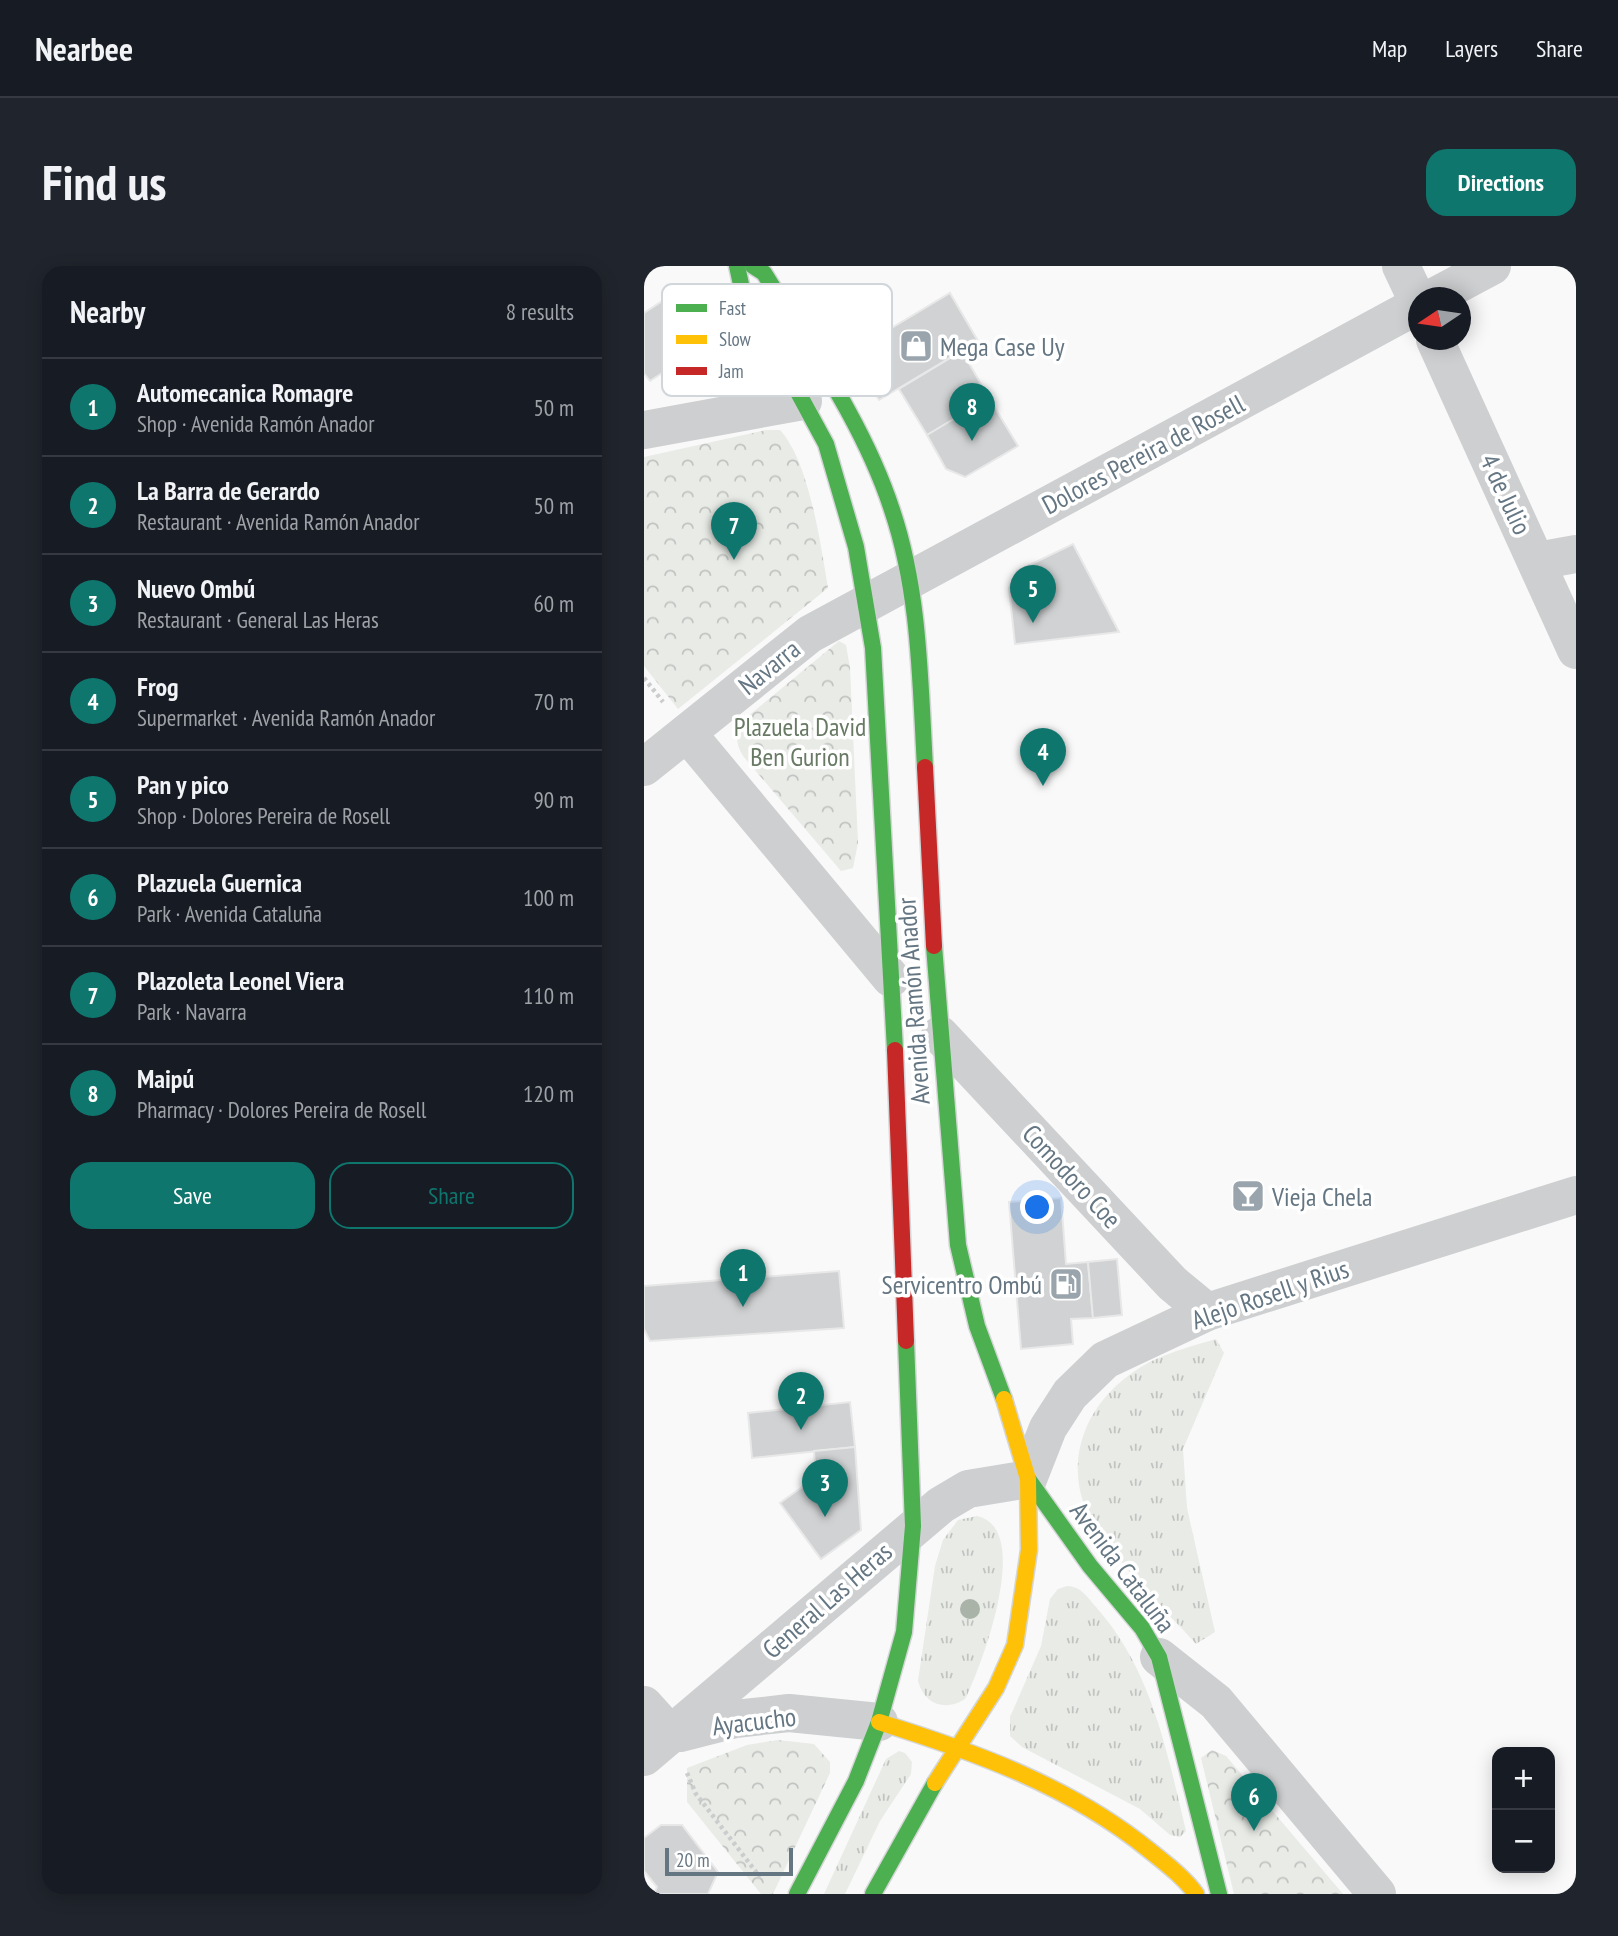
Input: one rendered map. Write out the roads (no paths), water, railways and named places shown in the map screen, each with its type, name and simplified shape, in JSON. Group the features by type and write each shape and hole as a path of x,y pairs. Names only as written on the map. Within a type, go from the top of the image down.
{"street":[{"name":"Avenida Ramón Anador","path":"737,266 742,284"},
{"name":"Avenida Ramón Anador","path":"753,266 764,273 771,284"},
{"path":"1401,266 1411,287"},
{"path":"1453,287 1492,266"},
{"name":"Dolores Pereira de Rosell","path":"867,604 1408,310"},
{"name":"4 de Julio","path":"1440,350 1576,650"},
{"name":"Avenida Ramón Anador","path":"797,1894 856,1781 879,1722 904,1632 913,1526 891,978 873,648 856,547 826,444 800,396"},
{"name":"Avenida Ramón Anador","path":"838,396 860,433 894,515 911,580 918,637 940,1035 958,1245 977,1326 1001,1388 1028,1479 1029,1550 1015,1645 996,1688 916,1812 873,1894"},
{"path":"644,430 803,401"},
{"path":"1537,561 1576,554"},
{"name":"Navarra","path":"644,767 810,634 867,604"},
{"path":"687,733 832,903 891,978"},
{"name":"Comodoro Coe","path":"940,1035 1172,1283 1207,1312"},
{"name":"Alejo Rosell y Rius","path":"1028,1479 1048,1428 1062,1405 1105,1360 1207,1312 1576,1195"},
{"name":"General Las Heras","path":"658,1746 913,1526 968,1489 1028,1479"},
{"name":"Avenida Cataluña","path":"1028,1479 1090,1566 1142,1628 1159,1657 1219,1894"},
{"path":"1159,1657 1216,1702 1377,1894"},
{"path":"644,1705 658,1746"},
{"name":"Ayacucho","path":"658,1746 735,1719 789,1713 879,1722"},
{"path":"879,1722 959,1747 1046,1785 1099,1813 1142,1843 1196,1894"}],"place":[{"name":"Mega Case Uy","path":"916,346"},
{"name":"Maipú","path":"972,441"},
{"name":"Plazoleta Leonel Viera","path":"734,560"},
{"name":"Pan y pico","path":"1033,623"},
{"name":"Frog","path":"1043,786"},
{"name":"Vieja Chela","path":"1248,1196"},
{"name":"Servicentro Ombú","path":"1066,1284"},
{"name":"Automecanica Romagre","path":"743,1307"},
{"name":"La Barra de Gerardo","path":"801,1430"},
{"name":"Nuevo Ombú","path":"825,1517"},
{"name":"Plazuela Guernica","path":"1254,1831"}],"park label":[{"name":"Plazuela David Ben Gurion","path":"800,740"}]}
